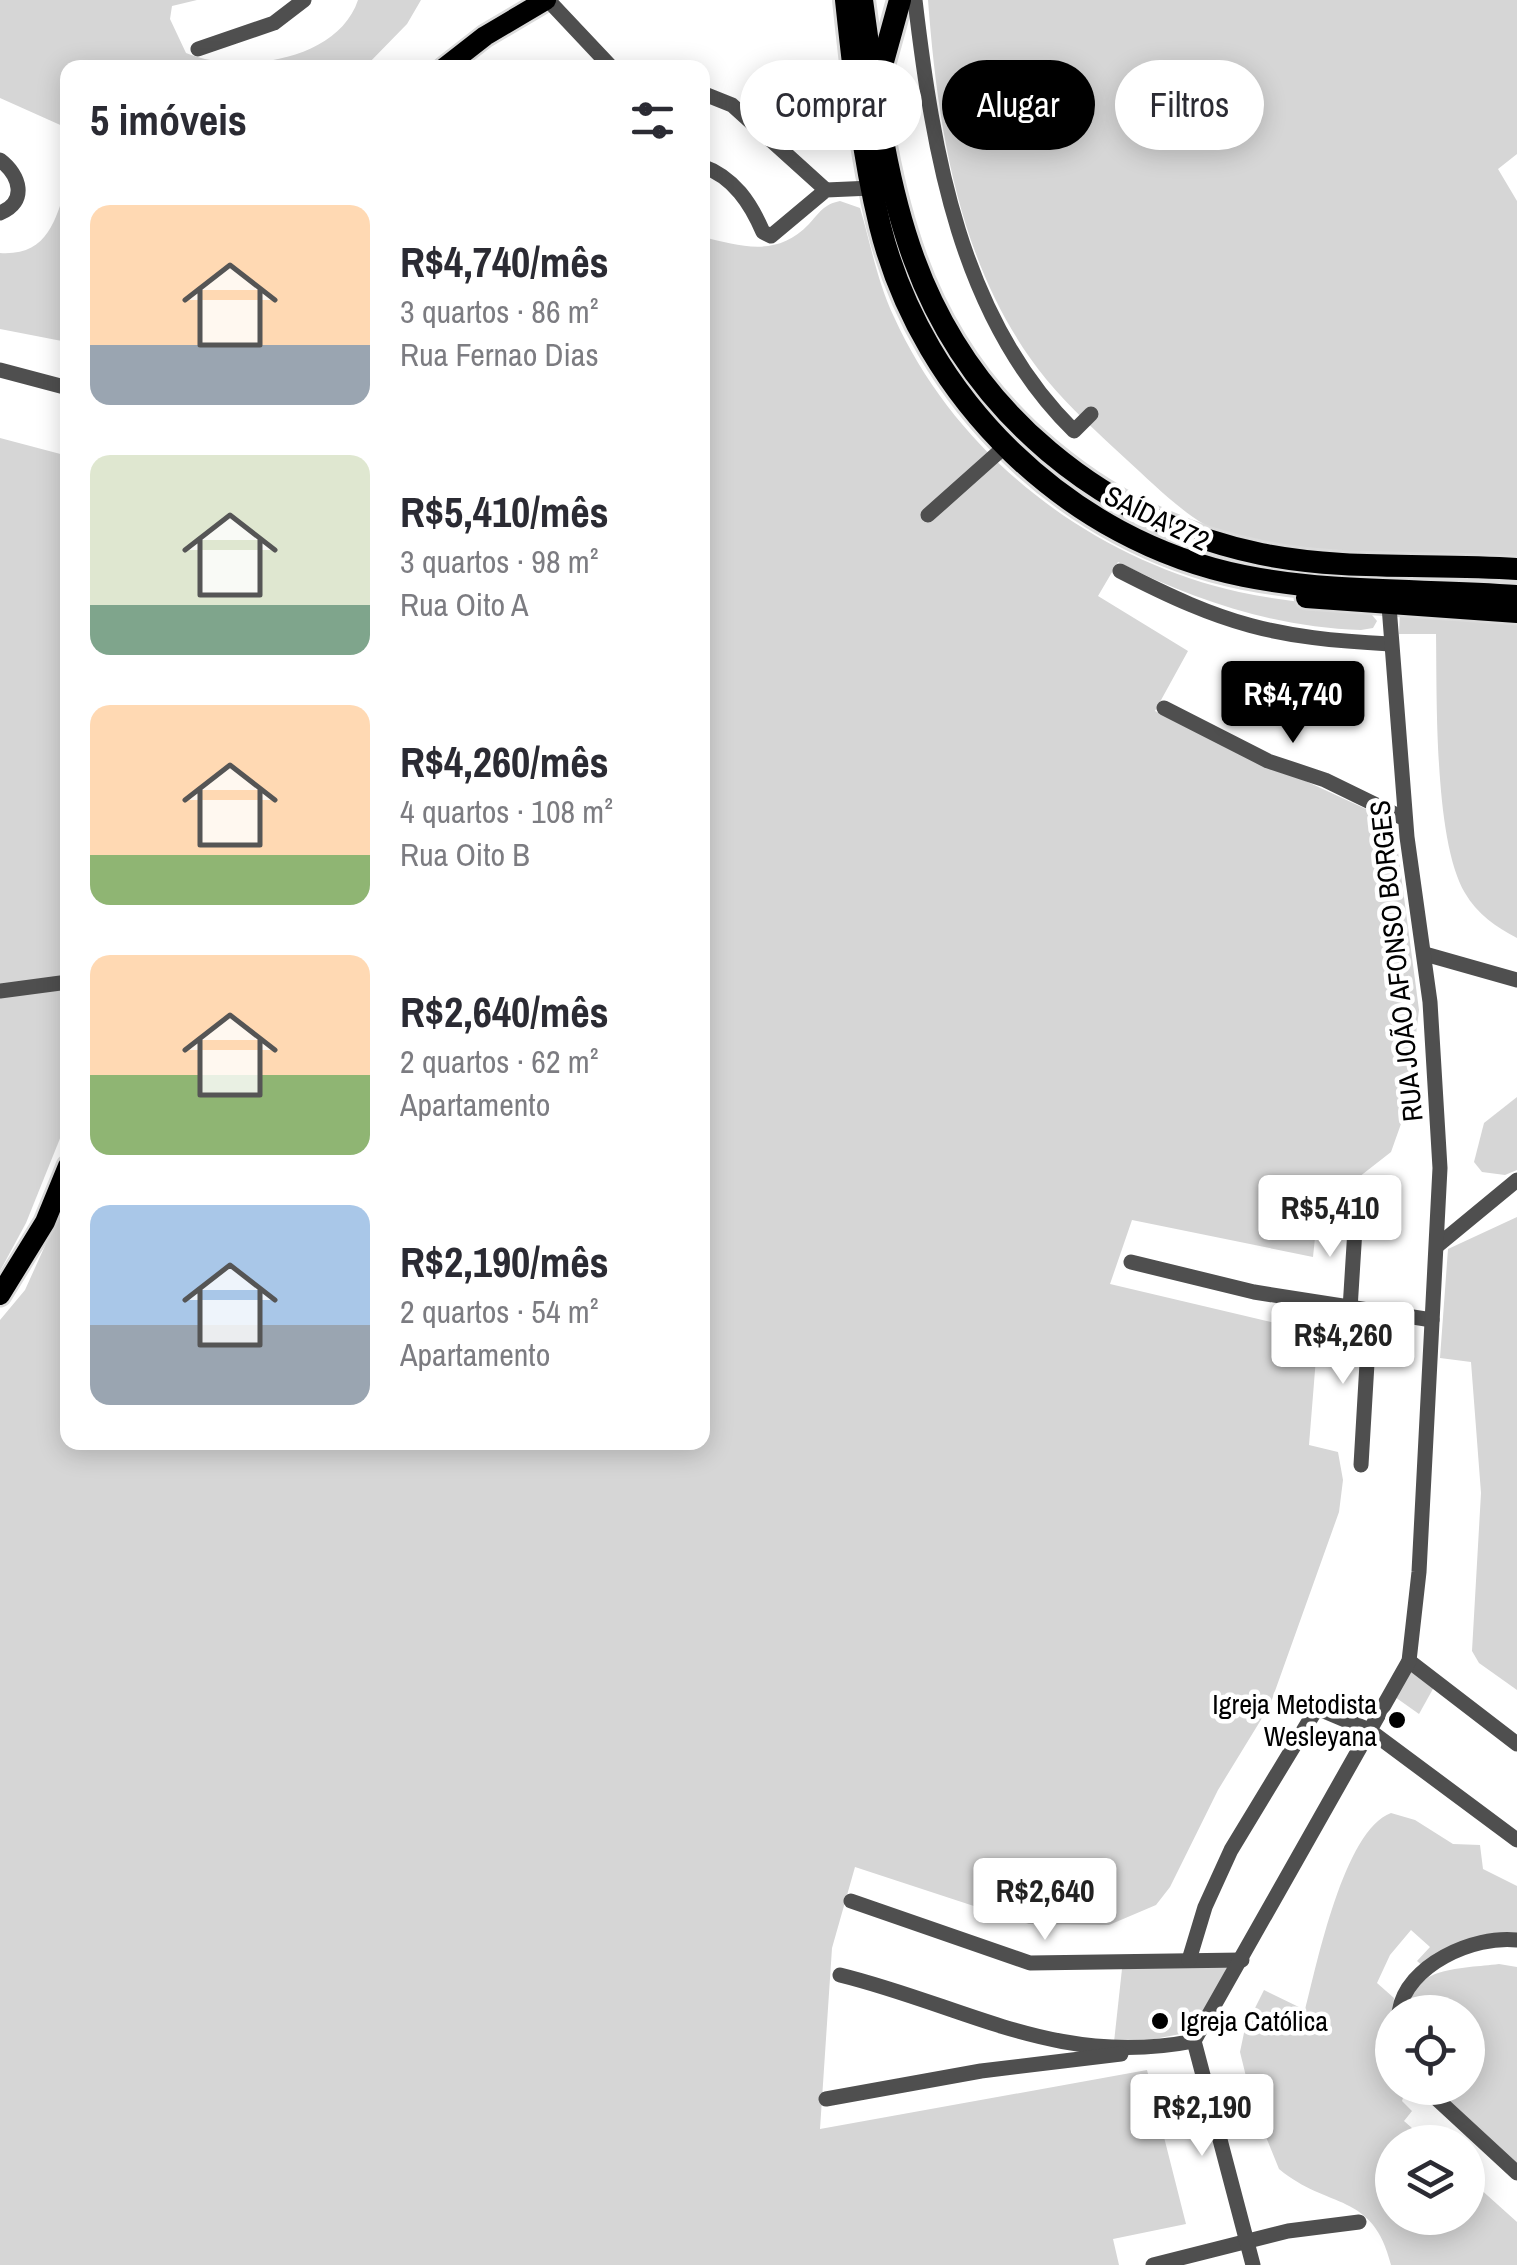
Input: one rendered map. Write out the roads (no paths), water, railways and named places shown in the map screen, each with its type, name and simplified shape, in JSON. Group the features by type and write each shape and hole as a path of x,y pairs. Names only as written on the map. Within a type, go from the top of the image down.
{"highway":[{"path":"882,60 900,0"},
{"path":"848,4 863,60"},
{"path":"848,4 874,198 886,247 922,332 959,392 1004,447 1095,517 1185,560 1274,582 1517,596"},
{"path":"887,150 908,242 946,327 982,384 1075,474 1158,522 1262,554 1371,564 1517,569"},
{"name":"SAÍDA 272","path":"874,198 876,234 883,259 920,344 962,406 1001,450 1046,490 1132,546 1212,578 1306,598"}],"main road":[{"path":"454,60 485,36 547,0"},
{"path":"1306,598 1517,613"},
{"path":"0,1294 45,1222 60,1185"}],"street":[{"path":"198,50 274,23 304,0"},
{"path":"547,0 604,60"},
{"path":"915,0 933,142 963,248 1025,376 1074,431 1090,414"},
{"path":"710,96 732,105 826,190 874,198"},
{"path":"0,160 15,175 19,191 13,206 0,213"},
{"path":"710,169 751,204 764,234 776,235 826,190"},
{"path":"0,370 60,386"},
{"path":"928,515 1001,450"},
{"path":"1120,571 1192,608 1278,636 1390,644"},
{"name":"RUA JOÃO AFONSO BORGES","path":"1194,2041 1409,1661 1419,1572 1437,1246 1439,1126 1425,954 1405,818 1388,606"},
{"path":"1164,708 1268,761 1325,780 1405,818"},
{"path":"1425,954 1517,980"},
{"path":"0,991 60,983"},
{"path":"1437,1246 1517,1180"},
{"path":"1350,1310 1356,1212"},
{"path":"1131,1262 1350,1310 1432,1320"},
{"path":"1361,1465 1370,1312"},
{"path":"1409,1661 1517,1744"},
{"path":"1189,1960 1205,1908 1231,1850 1312,1711 1326,1710 1368,1730 1514,1834"},
{"path":"852,1901 1030,1964 1242,1960"},
{"path":"1405,1995 1408,1988 1447,1956 1491,1942 1517,1940"},
{"path":"840,1975 1025,2037 1150,2050"},
{"path":"826,2099 981,2071 1194,2041 1253,2265"},
{"path":"1443,2105 1517,2173"},
{"path":"1153,2265 1246,2240 1359,2222"}],"place":[{"name":"Igreja Metodista Wesleyana","path":"1397,1720"},
{"name":"Igreja Católica","path":"1160,2021"}]}
